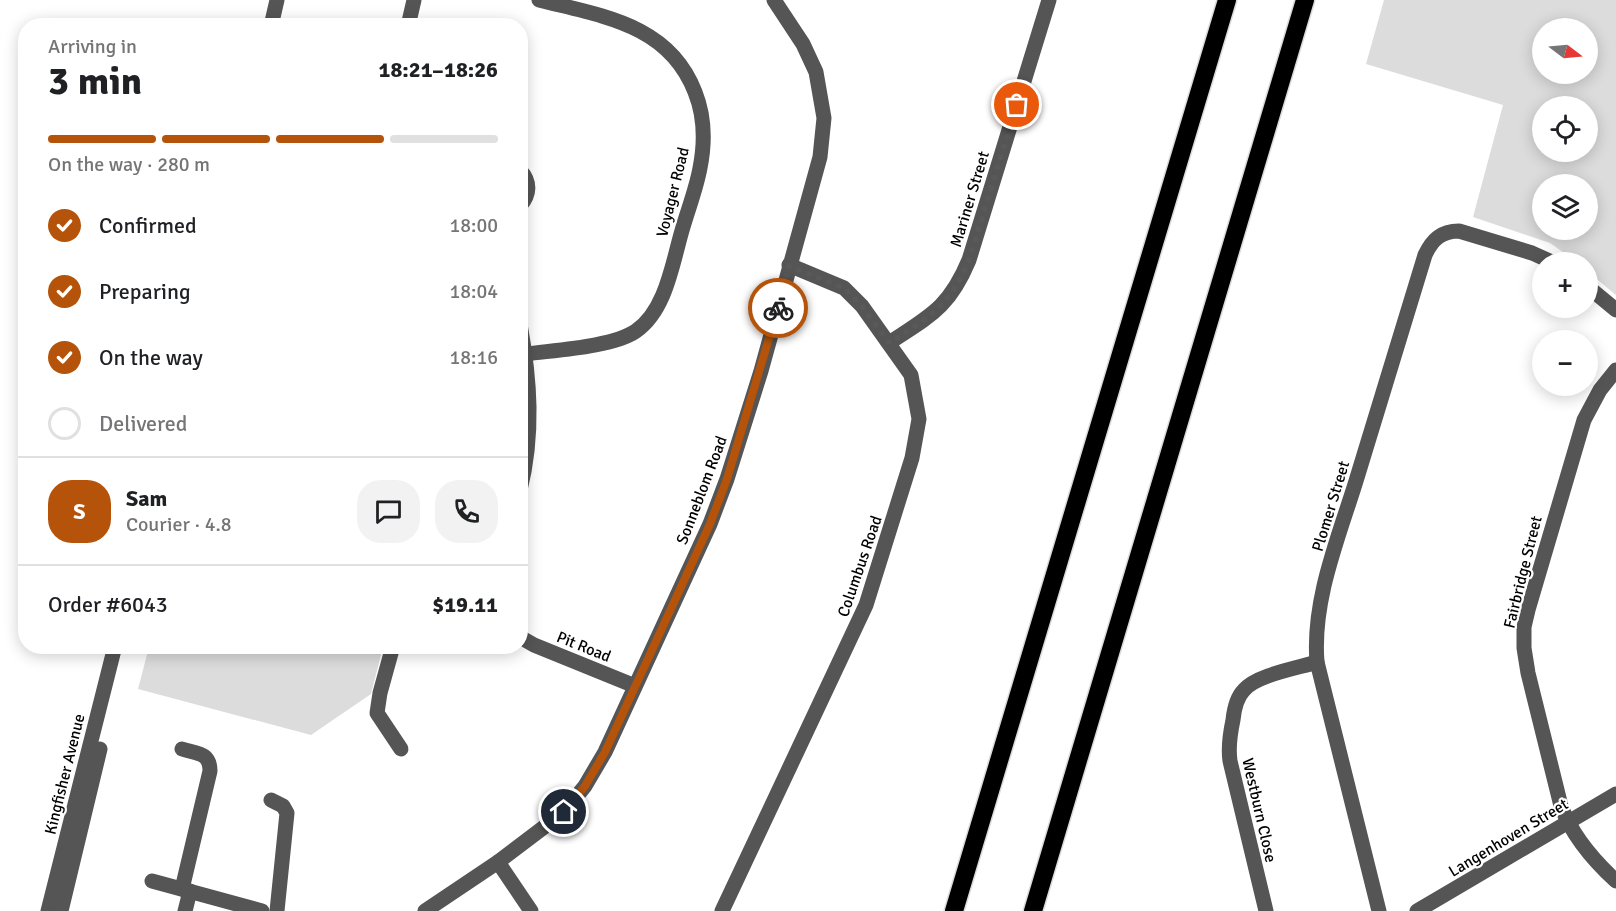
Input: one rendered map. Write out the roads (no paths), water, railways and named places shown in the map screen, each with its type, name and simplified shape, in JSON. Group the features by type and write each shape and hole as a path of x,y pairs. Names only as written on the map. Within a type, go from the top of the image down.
{"highway":[{"path":"954,911 1227,0"},
{"path":"1033,911 1305,0"}],"street":[{"path":"272,18 277,0"},
{"path":"281,18 285,0"},
{"path":"410,18 414,0"},
{"name":"Voyager Road","path":"528,354 619,339 634,332 647,322 657,308 672,266 700,169 703,148 703,124 699,101 690,80 668,49 655,39 619,22 539,0"},
{"name":"Sonneblom Road","path":"425,911 498,862 564,812 585,786 605,752 710,524 727,479 761,371 820,157 824,118 816,72 798,35 774,0"},
{"name":"Mariner Street","path":"889,343 940,308 960,282 969,260 1049,0"},
{"name":"Plomer Street","path":"1379,911 1317,662 1317,621 1330,566 1425,255 1431,243 1448,231 1459,231 1532,253"},
{"name":"Columbus Road","path":"722,911 866,605 912,458 919,419 911,375 862,306 844,288 789,266"},
{"path":"1598,295 1616,310"},
{"name":"Fairbridge Street","path":"1616,370 1592,404 1577,438 1524,627 1524,648 1528,673 1556,788 1568,822 1588,851 1616,881"},
{"path":"528,380 530,407 528,432"},
{"name":"Pit Road","path":"528,642 635,686"},
{"name":"Kingfisher Avenue","path":"48,911 113,654"},
{"name":"Kingfisher Avenue","path":"62,911 122,654"},
{"path":"391,654 377,712 401,748"},
{"name":"Westburn Close","path":"1266,911 1230,761 1229,737 1234,712 1239,697 1249,685 1259,679 1317,662"},
{"path":"182,749 206,756 209,760 210,771 186,890 185,911"},
{"name":"Langenhoven Street","path":"1417,911 1616,794"},
{"path":"271,800 283,806 286,813 277,911"},
{"path":"498,862 531,911"},
{"path":"152,881 262,911"}]}
